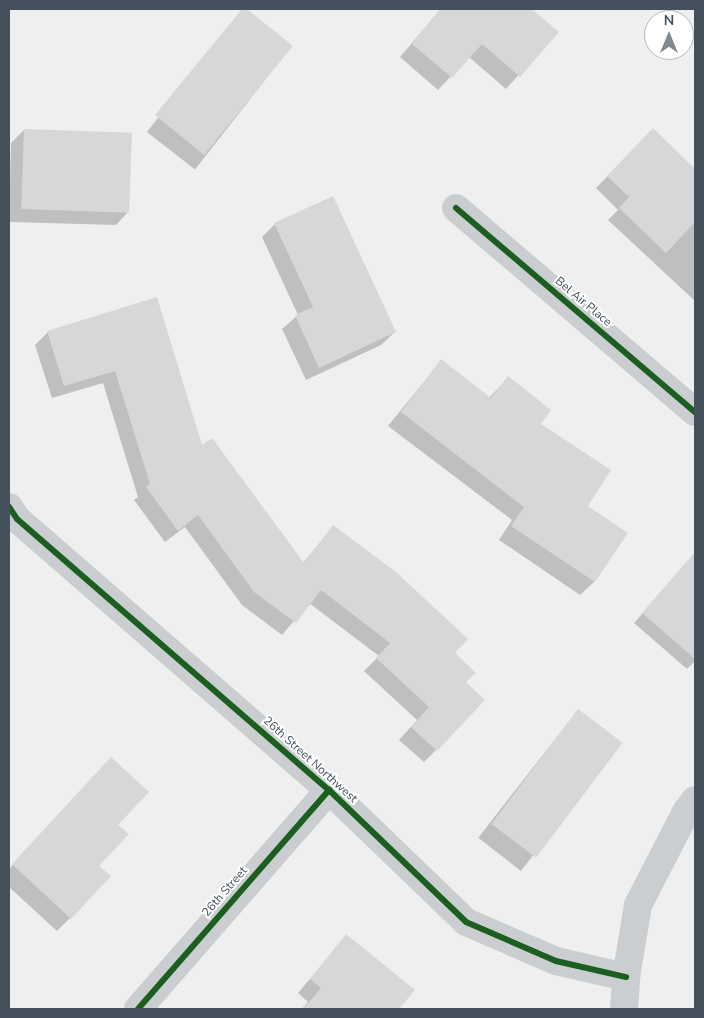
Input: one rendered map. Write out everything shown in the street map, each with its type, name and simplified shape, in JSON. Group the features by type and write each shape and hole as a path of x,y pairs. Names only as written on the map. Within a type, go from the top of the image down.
{"street":[{"name":"Bel Air Place","path":"456,208 695,412"},
{"name":"26th Street Northwest","path":"9,507 17,520 329,790 466,922 556,961 626,977"},
{"name":"26th Street","path":"138,1009 329,790"},
{"path":"624,1009 626,977 638,905 686,812 695,800"}],"building":[{"path":"242,9 247,9 293,46 204,155 155,115"},
{"path":"440,9 532,9 559,32 520,77 482,44 452,78 412,44"},
{"path":"653,128 695,169 695,222 666,253 619,208 629,197 607,176"},
{"path":"24,129 132,133 129,213 21,209"},
{"path":"333,196 396,332 319,368 295,315 313,307 274,223"},
{"path":"157,297 202,445 212,438 304,563 333,525 396,572 468,639 455,653 476,673 466,682 485,700 437,751 411,727 429,707 376,658 390,643 321,590 296,623 254,592 198,515 178,531 146,487 150,484 115,371 64,386 47,331"},
{"path":"441,359 491,398 508,376 551,410 541,424 611,470 588,506 628,533 595,582 511,526 524,507 401,412"},
{"path":"695,552 695,659 642,613"},
{"path":"578,709 623,743 536,858 491,824"},
{"path":"111,757 149,792 118,825 129,834 99,866 111,876 71,919 12,864"},
{"path":"346,934 415,990 399,1009 303,1009 321,988 310,979"}],"cycle path":[{"path":"456,208 695,412"},
{"path":"9,507 17,519 329,790 466,922 556,961 626,977"},
{"path":"138,1009 329,790"}]}
